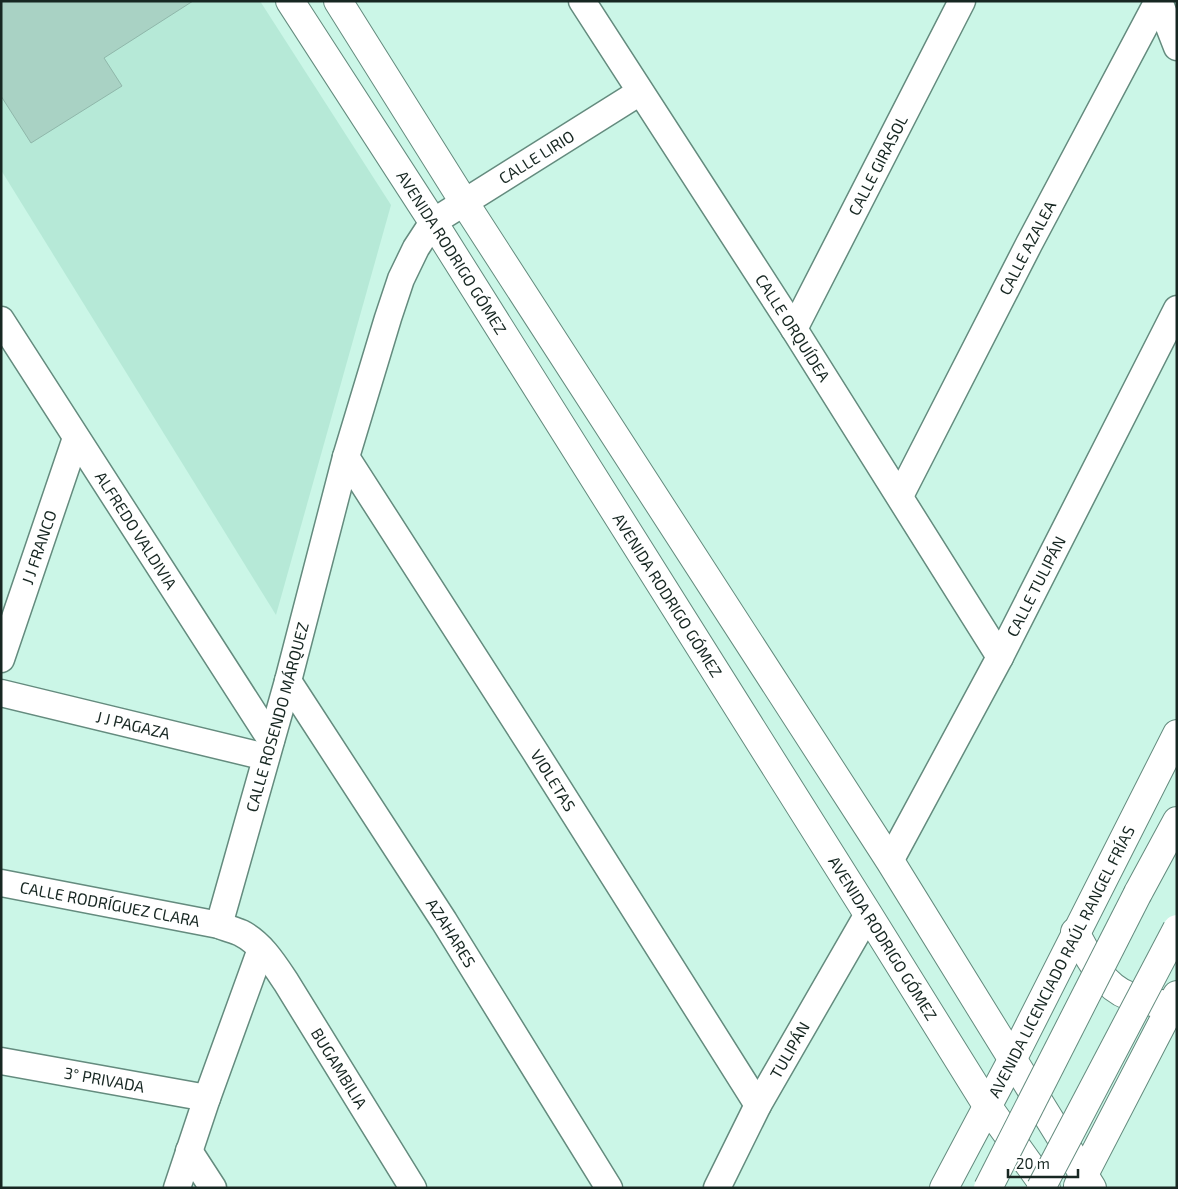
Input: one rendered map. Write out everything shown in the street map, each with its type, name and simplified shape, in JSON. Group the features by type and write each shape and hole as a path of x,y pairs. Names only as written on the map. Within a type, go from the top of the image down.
{"main road":[{"name":"AVENIDA RODRIGO GÓMEZ","path":"290,1 433,222 988,1107 1046,1188"},
{"path":"338,1 464,202 890,862 1012,1060 1084,1183"},
{"name":"AVENIDA LICENCIADO RAÚL RANGEL FRÍAS","path":"944,1188 988,1107 1177,734"},
{"path":"988,1188 1138,893 1177,821"},
{"path":"1040,1188 1177,929"},
{"path":"1075,932 1095,968 1116,989 1129,996 1174,1007 1084,1183"}],"street":[{"name":"CALLE ORQUÍDEA","path":"582,1 794,329 1000,657"},
{"name":"CALLE GIRASOL","path":"794,329 962,1"},
{"path":"1158,1 1177,47"},
{"name":"CALLE AZALEA","path":"900,496 1028,244 1158,1"},
{"name":"CALLE LIRIO","path":"433,222 640,92"},
{"name":"CALLE ROSENDO MÁRQUEZ","path":"219,925 288,681 346,457 400,279 416,248 433,222"},
{"name":"CALLE TULIPÁN","path":"890,862 1000,657 1177,309"},
{"name":"ALFREDO VALDIVIA","path":"1,320 269,748"},
{"name":"J J FRANCO","path":"1,659 76,438"},
{"name":"VIOLETAS","path":"346,457 758,1105"},
{"name":"AZAHARES","path":"288,681 444,921 609,1188"},
{"name":"J J PAGAZA","path":"1,694 269,748"},
{"name":"CALLE RODRÍGUEZ CLARA","path":"1,883 219,925"},
{"name":"TULIPÁN","path":"717,1188 758,1105 868,914"},
{"path":"177,1188 207,1098 261,949 240,933 219,925"},
{"name":"BUGAMBILIA","path":"261,949 286,982 413,1188"},
{"name":"3° PRIVADA","path":"1,1061 207,1098"},
{"path":"190,1151 213,1188"}],"shaded area":[{"path":"1,1 260,1 391,205 276,615 1,170"}],"building":[{"path":"1,1 193,1 104,58 122,86 31,143 1,96"}]}
